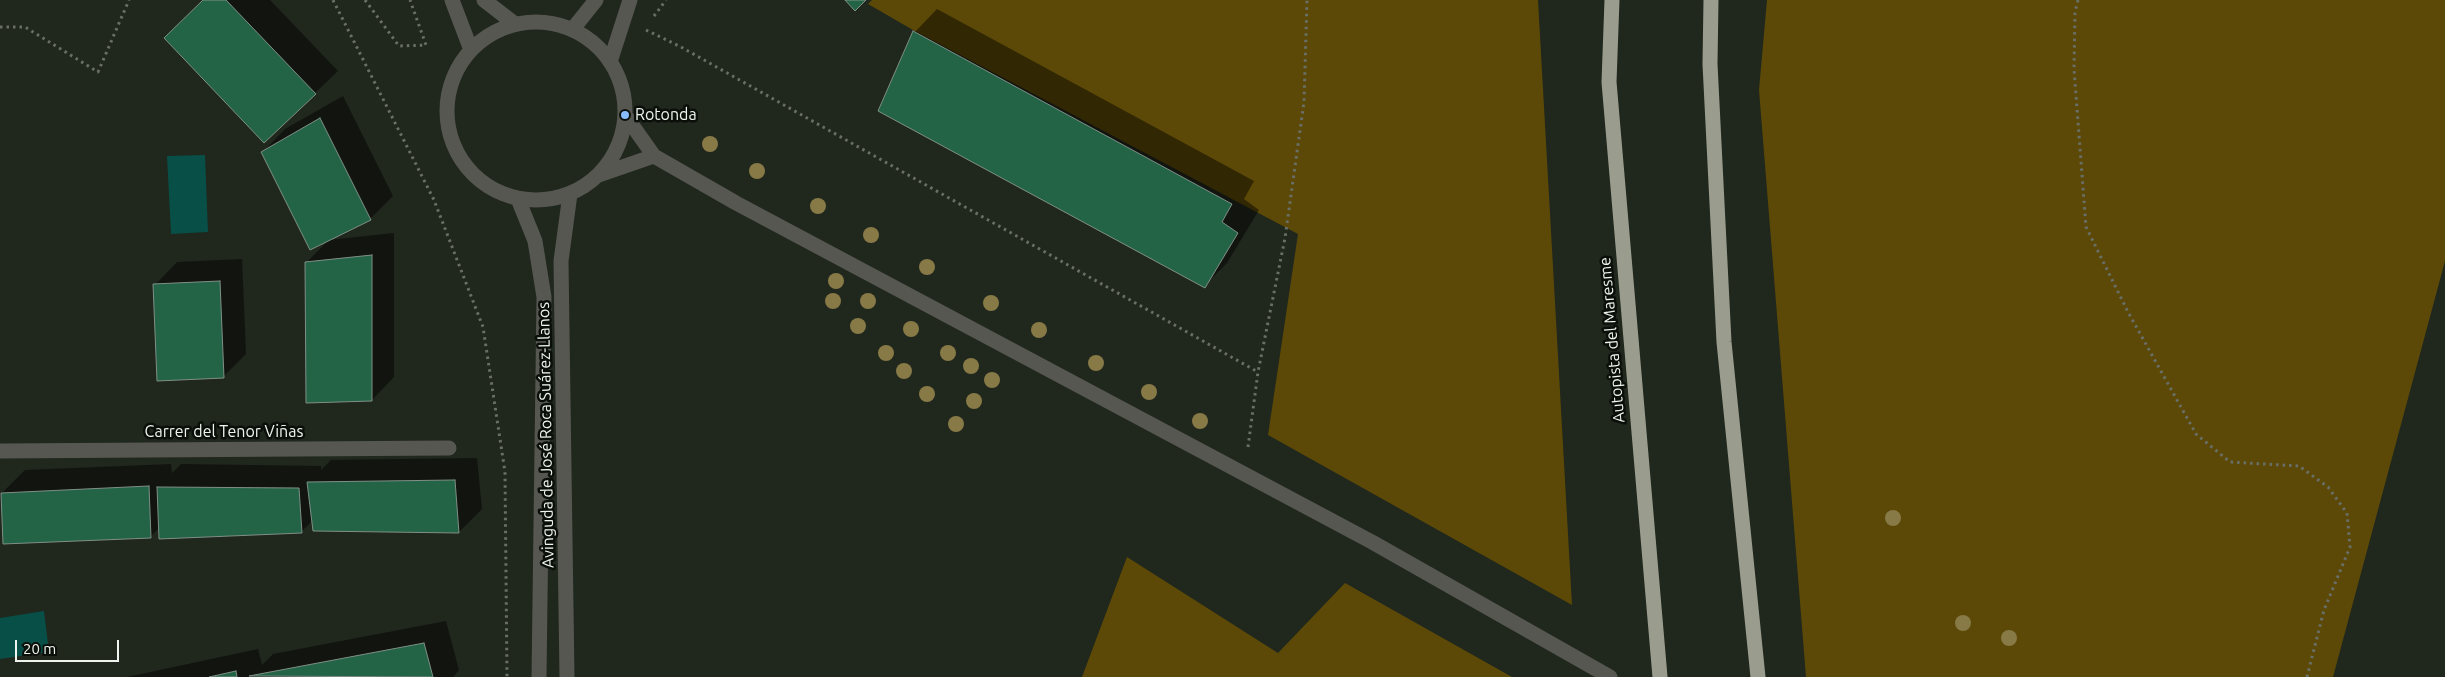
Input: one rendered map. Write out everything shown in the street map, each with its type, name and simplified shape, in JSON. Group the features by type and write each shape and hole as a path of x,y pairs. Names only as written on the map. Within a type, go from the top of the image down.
{"highway":[{"name":"Autopista del Maresme","path":"1612,0 1608,82 1660,677"},
{"path":"1711,0 1710,64 1724,342 1758,677"}],"street":[{"path":"452,0 471,50"},
{"path":"484,0 515,24"},
{"path":"572,30 596,0"},
{"path":"610,62 630,0"},
{"path":"535,22 554,24 572,30 587,38 600,49 610,62 624,96 625,115 617,148 597,176 570,194 536,201 500,194 469,172 458,156 450,139 446,120 447,101 451,82 459,65 471,50 499,30 515,24 535,22"},
{"path":"625,115 654,156 752,212 1372,542 1610,677"},
{"path":"597,176 654,156"},
{"name":"Avinguda de José Roca Suárez-Llanos","path":"567,677 561,261 570,194"},
{"name":"Avinguda de José Roca Suárez-Llanos","path":"518,199 535,241 544,296 539,677"},
{"name":"Carrer del Tenor Viñas","path":"0,450 449,448"}],"path":[{"path":"0,27 25,27 98,72 129,0"},
{"path":"333,0 340,8 434,200 483,328 505,472 507,677"},
{"path":"365,0 399,46 426,45 410,0"},
{"path":"666,0 644,29 681,47 1258,372"},
{"path":"1241,472 1250,437 1258,372 1285,238 1304,102 1307,0"},
{"path":"2078,0 2075,12 2074,69 2086,227 2128,312 2196,434 2230,462 2299,466 2328,487 2347,513 2350,547 2324,610 2307,677"}],"shaded area":[{"path":"872,0 1538,0 1572,605 1268,435 1298,234 913,30 868,4"},
{"path":"1767,0 2445,0 2445,261 2333,677 1806,677 1759,90"},
{"path":"1127,557 1278,653 1345,583 1512,677 1082,677"}],"water":[{"path":"205,155 208,232 171,234 167,156"},
{"path":"44,611 49,652 0,659 0,618"}],"building":[{"path":"203,0 226,0 316,94 264,143 164,38"},
{"path":"845,0 866,0 855,11"},
{"path":"913,31 1232,204 1222,222 1238,233 1205,288 878,111"},
{"path":"320,118 371,220 310,250 261,152"},
{"path":"372,255 372,401 306,403 305,262"},
{"path":"220,281 224,378 157,381 153,284"},
{"path":"455,480 459,533 313,531 307,482"},
{"path":"149,486 151,538 3,544 1,493"},
{"path":"157,487 299,488 302,533 159,539"},
{"path":"424,643 433,677 249,676"},
{"path":"236,671 237,677 209,677"}],"place":[{"name":"Rotonda","path":"625,115"}]}
